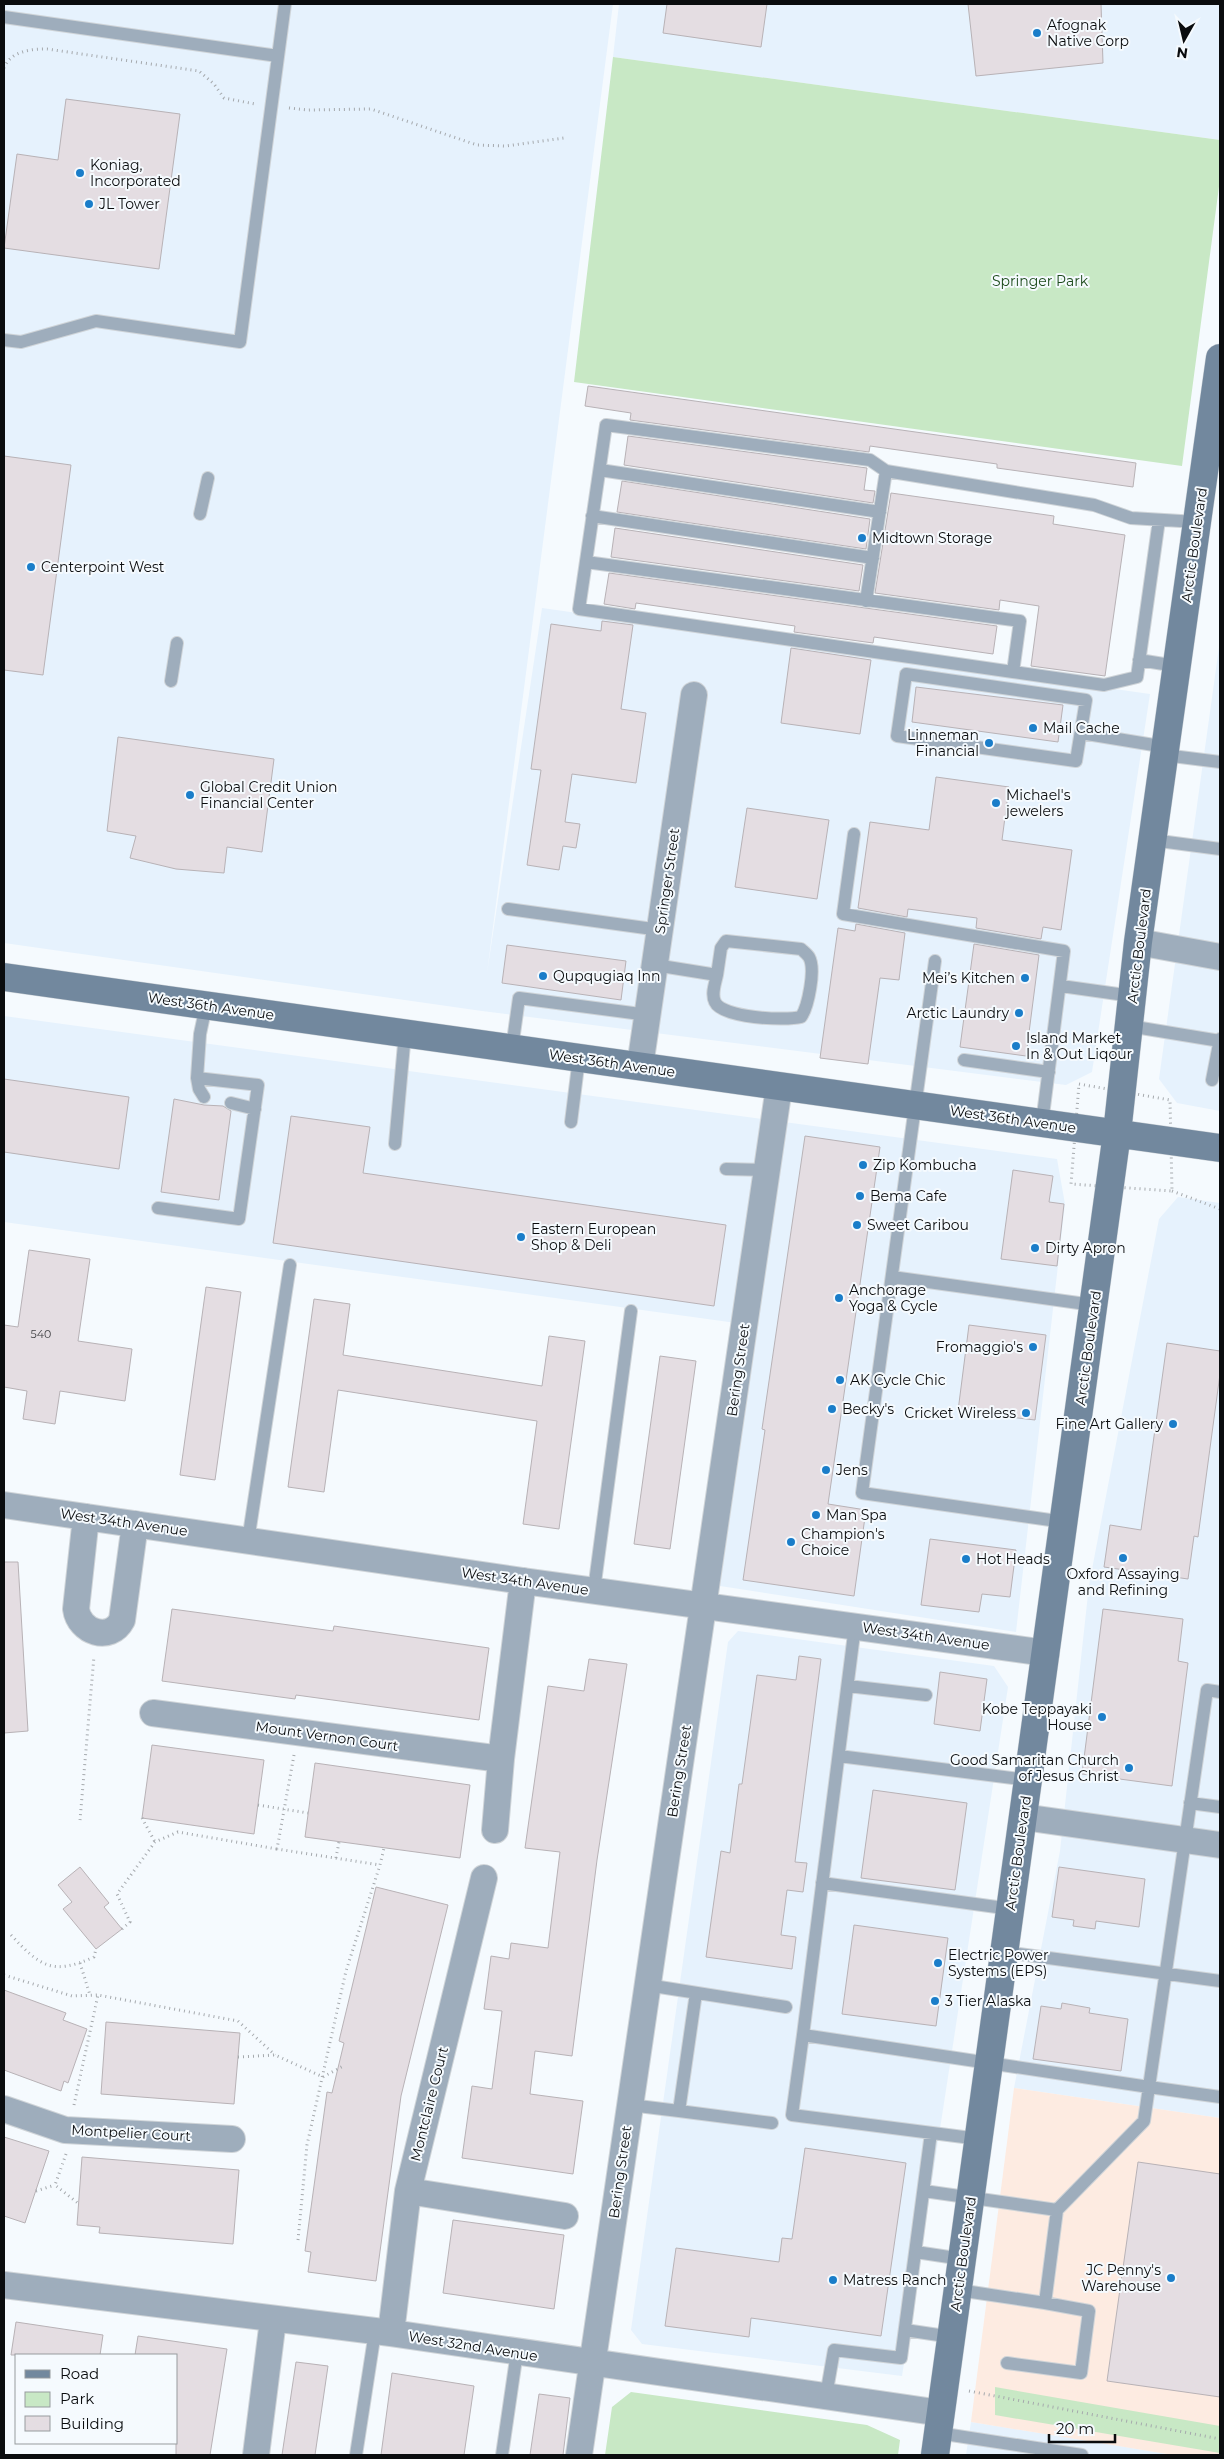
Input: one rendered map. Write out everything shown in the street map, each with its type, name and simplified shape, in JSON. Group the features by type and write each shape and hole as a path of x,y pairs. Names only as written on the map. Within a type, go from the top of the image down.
{"main road":[{"name":"Arctic Boulevard","path":"938,2434 1094,1305 1117,1133 1138,942 1152,840 1197,522 1216,412 1220,358"},
{"name":"West 36th Avenue","path":"4,977 1220,1148"}],"street":[{"name":"Springer Street","path":"640,1066 694,695"},
{"path":"1138,942 1220,957"},
{"name":"Bering Street","path":"579,2455 779,1087"},
{"name":"West 34th Avenue","path":"4,1504 523,1581 1046,1653"},
{"path":"86,1517 76,1609 77,1616 83,1624 96,1633 104,1634 118,1626 122,1620 135,1524"},
{"path":"495,1830 501,1759 523,1581"},
{"name":"Mount Vernon Court","path":"153,1713 501,1759"},
{"path":"1023,1817 1220,1845"},
{"name":"Montclaire Court","path":"383,2333 408,2190 484,1878"},
{"name":"Montpelier Court","path":"4,2109 65,2130 74,2118 232,2139"},
{"path":"408,2190 565,2216"},
{"name":"West 32nd Avenue","path":"4,2285 383,2333 826,2396 938,2434"},
{"path":"256,2455 273,2320"}],"lane":[{"path":"4,340 21,342 96,321 240,342 285,4"},
{"path":"4,17 278,56"},
{"path":"1159,520 1137,678 1104,686 578,609 606,425 870,460 886,471 1094,505 1131,518 1197,522"},
{"path":"600,470 880,512"},
{"path":"866,600 886,471"},
{"path":"200,514 208,478"},
{"path":"592,516 873,558"},
{"path":"586,562 1020,621 1013,672"},
{"path":"171,681 177,643"},
{"path":"1139,660 1176,666"},
{"path":"906,674 1086,700 1081,733 1076,761 896,736 906,674"},
{"path":"1081,733 1220,762"},
{"path":"854,834 842,914 1064,951 1042,1123"},
{"path":"1152,840 1220,849"},
{"path":"508,909 660,930"},
{"path":"726,941 801,948 809,957 812,967 806,1010 801,1018 788,1020 725,1012 716,1004 713,996 717,975 720,948 726,941"},
{"path":"935,961 862,1493 1064,1522"},
{"path":"655,965 717,975"},
{"path":"1060,986 1132,996"},
{"path":"512,1048 519,998 648,1015"},
{"path":"204,1097 199,1089 197,1078 200,1034 206,1006"},
{"path":"1129,1026 1220,1040 1212,1080"},
{"path":"395,1144 405,1034"},
{"path":"571,1122 579,1058"},
{"path":"964,1060 1049,1072"},
{"path":"158,1208 239,1220 258,1086 197,1078"},
{"path":"231,1103 255,1109"},
{"path":"726,1169 768,1170"},
{"path":"248,1541 290,1265"},
{"path":"892,1277 1094,1305"},
{"path":"594,1590 631,1311"},
{"path":"855,1626 792,2115 979,2139"},
{"path":"848,1686 926,1696"},
{"path":"1045,2303 1057,2210 1144,2121 1207,1690 1220,1692"},
{"path":"839,1756 1028,1780"},
{"path":"1190,1803 1220,1807"},
{"path":"822,1883 1011,1909"},
{"path":"1004,1952 1220,1981"},
{"path":"647,1985 786,2007"},
{"path":"679,2111 696,1993"},
{"path":"803,2035 989,2065 1220,2097"},
{"path":"630,2105 772,2123"},
{"path":"826,2396 834,2350 902,2358 932,2133"},
{"path":"924,2191 1057,2210"},
{"path":"916,2252 962,2259"},
{"path":"958,2290 1089,2311 1081,2373 1007,2363"},
{"path":"905,2330 952,2337"},
{"path":"356,2455 383,2333"},
{"path":"502,2455 517,2352"},
{"path":"938,2434 1082,2455"}],"path":[{"path":"1172,1190 1220,1209"},
{"path":"80,1820 96,1633"},
{"path":"277,1849 299,1732"},
{"path":"258,1805 308,1812"},
{"path":"142,1818 155,1842"},
{"path":"122,1929 130,1922 117,1894 155,1842 178,1832 380,1865"},
{"path":"336,1858 339,1842"},
{"path":"298,2240 307,2144 346,1971 384,1848"},
{"path":"12,1935 35,1960 53,1966 73,1966 94,1957 96,1949"},
{"path":"80,1963 90,1995"},
{"path":"4,1975 72,1996 98,1995 238,2021 276,2055 323,2077"},
{"path":"54,2185 74,2118 98,1995"},
{"path":"238,2057 276,2055"},
{"path":"323,2077 345,2065"},
{"path":"36,2191 54,2185"},
{"path":"54,2185 79,2204"},
{"path":"968,2391 1220,2439"}],"shaded area":[{"path":"4,4 613,4 487,973 542,608 1150,694 1092,1072 1066,1085 482,1011 4,943"},
{"path":"619,4 1220,4 1220,140 613,57"},
{"path":"1220,640 1220,1111 1177,1103 1159,1079"},
{"path":"4,1016 1057,1159 1065,1204 1016,1632 720,1586 758,1326 4,1222"},
{"path":"1178,1197 1220,1203 1220,2118 1014,2088 1060,1851 1089,1585 1159,1219"},
{"path":"738,1631 994,1666 1008,1687 902,2376 642,2344 631,2330 728,1642"},
{"path":"1014,2088 1220,2118 1220,2455 1173,2455 971,2422"},
{"path":"971,2422 1084,2440 1173,2455 966,2455"}],"green space":[{"name":"Springer Park","path":"613,57 1220,140 1220,179 1182,466 574,382"},
{"path":"995,2387 1220,2426 1220,2453 995,2415"},
{"path":"631,2392 867,2425 900,2440 898,2455 605,2455 612,2407"}],"building":[{"path":"667,4 767,4 761,47 663,33"},
{"name":"Afognak Native Corp","path":"968,4 1101,4 1103,63 976,76"},
{"name":"JL Tower","path":"66,99 180,114 159,269 4,248 17,154 58,160"},
{"path":"588,386 1136,463 1133,487 997,468 997,464 870,446 869,452 630,420 631,413 585,406"},
{"path":"628,436 867,468 864,490 875,491 873,503 624,465"},
{"name":"Centerpoint West","path":"4,456 71,465 43,675 4,670"},
{"path":"622,481 870,519 866,549 617,512"},
{"path":"891,493 1054,516 1053,524 1125,535 1105,676 1031,666 1039,606 1000,600 999,610 875,593"},
{"path":"615,528 863,565 859,591 611,557"},
{"path":"609,573 997,626 993,654 874,637 873,643 794,632 795,626 636,603 635,609 604,604"},
{"path":"602,621 633,625 621,709 646,713 636,783 572,774 565,822 580,824 576,848 563,846 559,870 527,865 541,770 531,769 551,624 601,631"},
{"path":"791,648 871,660 860,734 781,723"},
{"path":"916,687 1063,705 1058,742 912,722"},
{"name":"Global Credit Union Financial Center","path":"118,737 274,759 262,852 227,847 224,873 176,869 130,858 136,836 107,831"},
{"path":"936,777 1009,787 1002,840 1072,850 1061,930 1043,927 1041,939 976,928 977,918 908,909 907,917 858,908 870,822 929,830"},
{"path":"747,808 829,820 817,899 735,887"},
{"path":"856,924 905,933 899,980 880,978 868,1064 820,1058 838,928 855,931"},
{"path":"974,944 1039,955 1026,1056 960,1047"},
{"path":"507,945 626,961 621,1000 502,983"},
{"path":"4,1079 129,1097 119,1169 4,1152"},
{"path":"174,1099 204,1105 223,1106 231,1111 219,1200 161,1192"},
{"path":"291,1116 370,1127 363,1173 726,1225 714,1306 273,1243"},
{"path":"805,1136 880,1147 828,1504 866,1510 854,1596 743,1580 765,1430 762,1429"},
{"path":"1013,1170 1053,1176 1049,1202 1064,1204 1057,1266 1001,1259"},
{"path":"29,1250 90,1259 78,1341 132,1349 125,1401 60,1391 55,1424 23,1419 27,1391 4,1387 4,1325 18,1327"},
{"path":"206,1287 241,1292 215,1480 180,1475"},
{"path":"314,1299 350,1304 343,1355 542,1386 549,1336 585,1341 559,1529 523,1524 537,1421 338,1390 324,1492 288,1487"},
{"path":"969,1325 1046,1335 1035,1420 958,1411"},
{"path":"1167,1343 1220,1351 1220,1374 1198,1537 1194,1536 1188,1579 1104,1567 1110,1525 1141,1530"},
{"path":"660,1356 696,1361 670,1549 634,1544"},
{"path":"930,1539 1016,1550 1010,1597 982,1594 979,1612 921,1605"},
{"path":"4,1562 18,1562 28,1731 4,1733"},
{"path":"172,1609 333,1631 334,1626 489,1648 479,1720 296,1695 295,1699 162,1681"},
{"path":"1103,1609 1183,1619 1178,1661 1188,1663 1172,1786 1082,1774"},
{"path":"799,1656 821,1659 795,1862 807,1863 803,1892 787,1890 781,1935 796,1937 792,1969 706,1957 721,1851 730,1853 739,1784 742,1784 757,1675 796,1680"},
{"path":"589,1659 627,1664 597,1860 572,2056 535,2051 530,2094 583,2101 573,2174 462,2158 472,2086 492,2089 502,2011 484,2009 491,1956 509,1959 511,1943 548,1948 560,1852 525,1848 548,1686 584,1691"},
{"path":"940,1672 987,1679 980,1731 934,1724"},
{"path":"152,1745 264,1760 254,1834 142,1818"},
{"path":"315,1763 470,1785 460,1858 305,1837"},
{"path":"873,1790 967,1803 955,1890 861,1878"},
{"path":"80,1867 109,1903 104,1907 122,1929 96,1949 63,1909 72,1902 58,1885"},
{"path":"1059,1867 1145,1879 1139,1927 1096,1921 1095,1929 1073,1926 1074,1920 1052,1917"},
{"path":"376,1887 448,1905 401,2096 376,2281 308,2272 311,2252 305,2251 327,2092 332,2093 344,2043 339,2041"},
{"path":"854,1925 948,1938 936,2026 842,2014"},
{"path":"4,1990 66,2013 63,2020 87,2029 68,2083 64,2081 61,2091 4,2070"},
{"path":"1062,2003 1090,2008 1089,2013 1128,2019 1121,2071 1033,2059 1041,2006 1061,2009"},
{"path":"106,2022 240,2033 234,2104 101,2094"},
{"path":"4,2137 49,2151 25,2223 4,2216"},
{"name":"Matress Ranch","path":"805,2148 906,2163 881,2336 751,2318 749,2337 665,2326 676,2248 779,2262 782,2238 792,2239"},
{"path":"82,2157 239,2170 233,2244 99,2233 100,2227 77,2225"},
{"name":"JC Penny's Warehouse","path":"1138,2162 1220,2174 1220,2397 1107,2381"},
{"path":"453,2220 564,2235 554,2309 443,2293"},
{"path":"16,2322 103,2335 100,2354 11,2355"},
{"path":"138,2336 227,2349 210,2455 176,2455 176,2444 178,2444 178,2354 135,2354"},
{"path":"296,2362 328,2366 315,2455 282,2455"},
{"path":"392,2373 474,2386 464,2455 381,2455"},
{"path":"539,2394 570,2398 563,2455 530,2455"}],"place":[{"name":"Afognak Native Corp","path":"1037,33"},
{"name":"Koniag, Incorporated","path":"80,173"},
{"name":"JL Tower","path":"89,204"},
{"name":"Midtown Storage","path":"862,538"},
{"name":"Centerpoint West","path":"31,567"},
{"name":"Mail Cache","path":"1033,728"},
{"name":"Linneman Financial","path":"989,743"},
{"name":"Global Credit Union Financial Center","path":"190,795"},
{"name":"Michael's jewelers","path":"996,803"},
{"name":"Qupqugiaq Inn","path":"543,976"},
{"name":"Mei’s Kitchen","path":"1025,978"},
{"name":"Arctic Laundry","path":"1019,1013"},
{"name":"Island Market In & Out Liqour","path":"1016,1046"},
{"name":"Zip Kombucha","path":"863,1165"},
{"name":"Bema Cafe","path":"860,1196"},
{"name":"Sweet Caribou","path":"857,1225"},
{"name":"Eastern European Shop & Deli","path":"521,1237"},
{"name":"Dirty Apron","path":"1035,1248"},
{"name":"Anchorage Yoga & Cycle","path":"839,1298"},
{"name":"Fromaggio's","path":"1033,1347"},
{"name":"AK Cycle Chic","path":"840,1380"},
{"name":"Becky's","path":"832,1409"},
{"name":"Cricket Wireless","path":"1026,1413"},
{"name":"Fine Art Gallery","path":"1173,1424"},
{"name":"Jens","path":"826,1470"},
{"name":"Man Spa","path":"816,1515"},
{"name":"Champion's Choice","path":"791,1542"},
{"name":"Oxford Assaying and Refining","path":"1123,1558"},
{"name":"Hot Heads","path":"966,1559"},
{"name":"Kobe Teppayaki House","path":"1102,1717"},
{"name":"Good Samaritan Church of Jesus Christ","path":"1129,1768"},
{"name":"Electric Power Systems (EPS)","path":"938,1963"},
{"name":"3 Tier Alaska","path":"935,2001"},
{"name":"JC Penny's Warehouse","path":"1171,2278"},
{"name":"Matress Ranch","path":"833,2280"}]}
